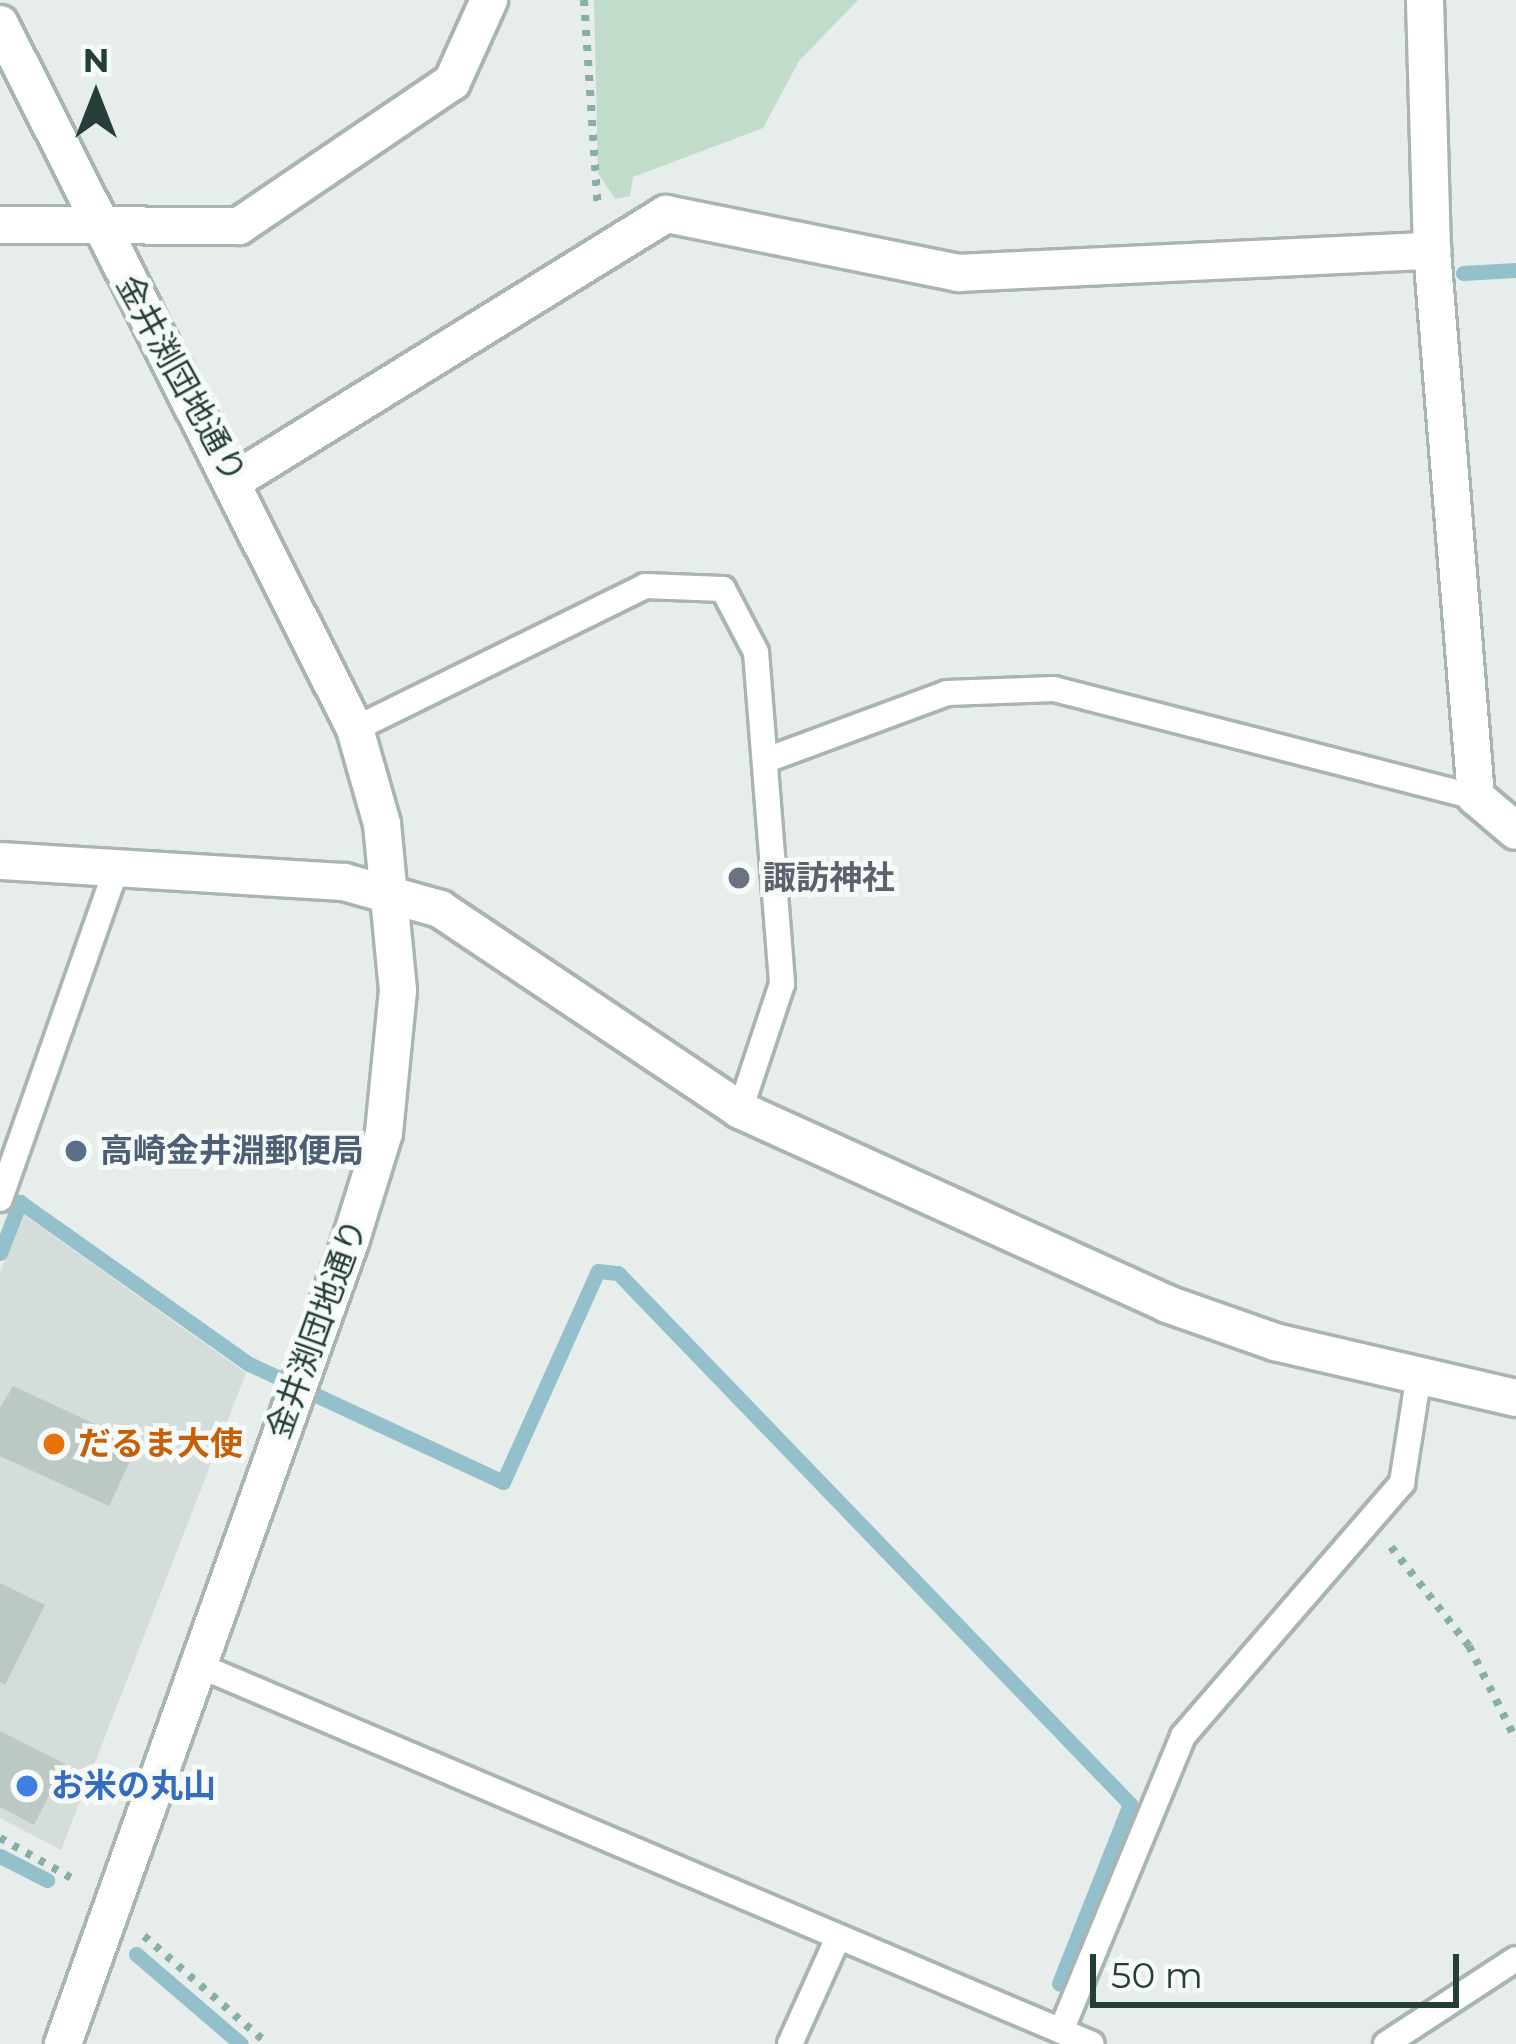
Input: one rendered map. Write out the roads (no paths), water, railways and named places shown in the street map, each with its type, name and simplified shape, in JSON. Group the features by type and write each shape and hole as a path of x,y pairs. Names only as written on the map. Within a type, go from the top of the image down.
{"street":[{"path":"0,225 239,226 452,82 489,0"},
{"path":"1425,0 1432,251 1476,797 1516,831"},
{"name":"金井渕団地通り","path":"0,24 95,223 237,479 355,729 391,892 398,990 384,1133 64,2044"},
{"path":"237,479 604,246 666,214 959,273 1432,251"},
{"path":"0,861 391,892 440,909 740,1110 1167,1304 1516,1398"}],"lane":[{"path":"355,729 645,586 700,581 744,612 769,759 782,984 740,1110"},
{"path":"769,759 947,693 1054,689 1476,797"},
{"path":"0,1198 116,870"},
{"path":"1061,2031 1183,1736 1376,1527 1402,1483 1418,1375"},
{"path":"194,1664 836,1942 1092,2044"},
{"path":"790,2044 836,1942"},
{"path":"1386,2044 1516,1960"}],"waterway":[{"path":"1463,273 1516,270"},
{"path":"0,1253 20,1202 249,1364 503,1482 598,1271 618,1273 1130,1804 1059,1983"},
{"path":"0,1856 47,1880"},
{"path":"136,1954 241,2044"}],"place":[{"name":"諏訪神社","path":"739,878"},
{"name":"高崎金井淵郵便局","path":"76,1151"},
{"name":"だるま大使","path":"54,1444"},
{"name":"お米の丸山","path":"27,1786"}]}
